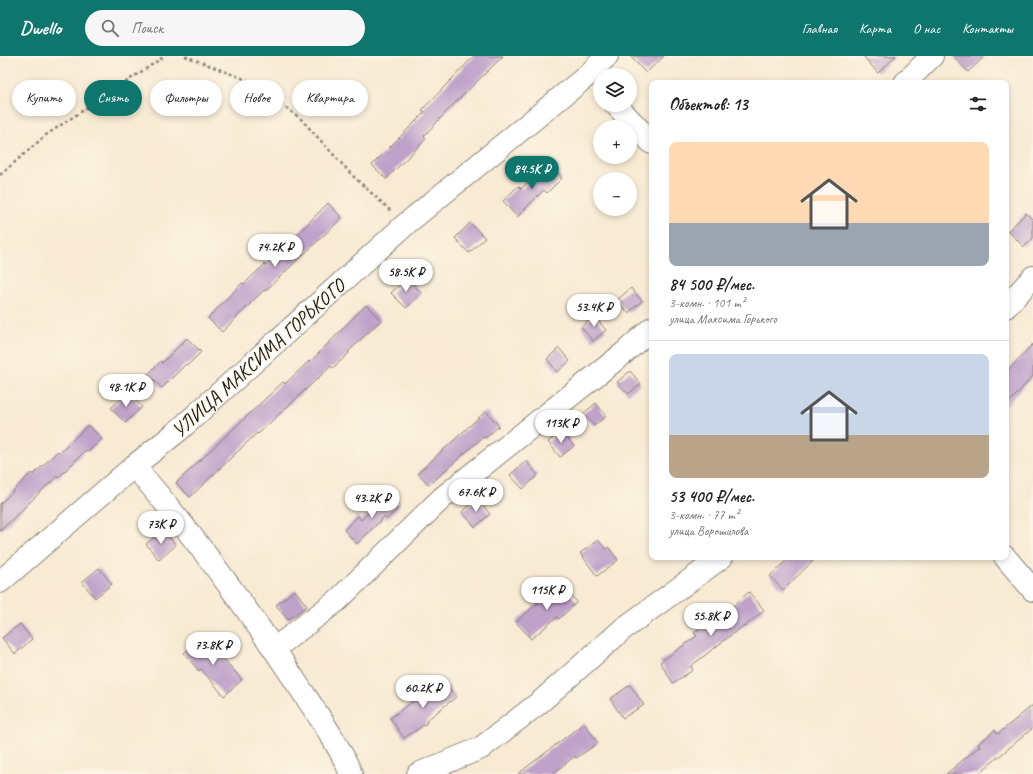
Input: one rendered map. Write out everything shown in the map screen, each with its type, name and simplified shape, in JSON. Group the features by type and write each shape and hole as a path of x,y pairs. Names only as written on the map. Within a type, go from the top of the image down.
{"street":[{"name":"УЛИЦА МАКСИМА ГОРЬКОГО","path":"601,68 607,56"},
{"path":"908,80 932,56"},
{"name":"УЛИЦА МАКСИМА ГОРЬКОГО","path":"0,582 134,466 178,431 406,224 593,83"},
{"path":"623,112 649,140"},
{"path":"1009,304 1033,278"},
{"path":"274,649 338,600 442,498 624,353 649,331"},
{"path":"134,466 176,515 274,649 342,753 351,774"},
{"path":"418,774 481,748 539,703 623,629 718,560"},
{"path":"1008,560 1033,590"}],"path":[{"path":"0,175 46,135 165,56"},
{"path":"185,56 247,80 300,118 353,176 406,224"}],"building":[{"path":"474,56 503,56 448,110 424,136 426,139 386,179 372,165 425,112 422,110"},
{"path":"630,56 664,56 646,73"},
{"path":"863,56 896,56 878,73"},
{"path":"953,56 985,56 968,72"},
{"path":"548,162 562,178 547,193 544,190 517,217 503,201 518,186 521,189"},
{"path":"328,203 342,218 265,291 264,290 222,332 208,318 242,283 244,284 265,264 266,266"},
{"path":"1026,213 1033,220 1033,238 1024,247 1009,232 1009,230"},
{"path":"470,223 485,238 469,253 455,238"},
{"path":"407,278 422,293 406,308 391,293"},
{"path":"631,288 642,301 628,313 617,300"},
{"path":"366,305 381,320 333,368 331,366 258,434 257,433 190,497 176,483 283,382 285,384 309,361 310,362"},
{"path":"594,316 606,330 593,341 581,327"},
{"path":"187,338 201,352 188,365 186,364 162,388 148,374 161,361 162,363"},
{"path":"1033,344 1033,376 1009,403 1009,369"},
{"path":"559,348 570,361 557,372 547,359"},
{"path":"630,371 641,384 628,394 617,382"},
{"path":"128,392 142,407 125,423 111,408"},
{"path":"596,403 606,416 594,426 583,414"},
{"path":"486,411 499,426 485,438 483,437 429,485 418,473"},
{"path":"88,425 102,439 88,452 86,450 58,478 57,476 0,531 0,504 31,473 33,475 58,451 60,453"},
{"path":"562,431 574,446 560,457 548,442"},
{"path":"526,461 538,475 523,489 510,475"},
{"path":"388,494 400,507 387,519 384,517 357,544 344,530 358,516 361,520"},
{"path":"477,499 490,514 475,527 462,512"},
{"path":"163,530 176,545 159,560 146,544"},
{"path":"598,540 606,549 608,547 618,560 597,576 580,553"},
{"path":"787,560 814,560 783,590 770,576"},
{"path":"99,568 112,584 95,598 82,582"},
{"path":"560,583 577,602 559,619 557,617 531,639 516,622"},
{"path":"295,590 307,606 288,620 276,605"},
{"path":"749,592 764,610 744,627 743,626 691,666 693,670 673,683 660,662 697,636 694,633 716,616 718,619"},
{"path":"20,624 32,639 15,654 2,638"},
{"path":"204,636 242,680 224,696 201,669 199,671 184,653"},
{"path":"443,680 456,697 426,721 427,723 404,738 390,718"},
{"path":"630,685 644,705 623,718 610,699"},
{"path":"1033,705 1033,728 978,774 946,774 980,746 978,744 995,730 998,734"},
{"path":"584,723 598,743 576,758 575,756 552,774 518,774"}]}
